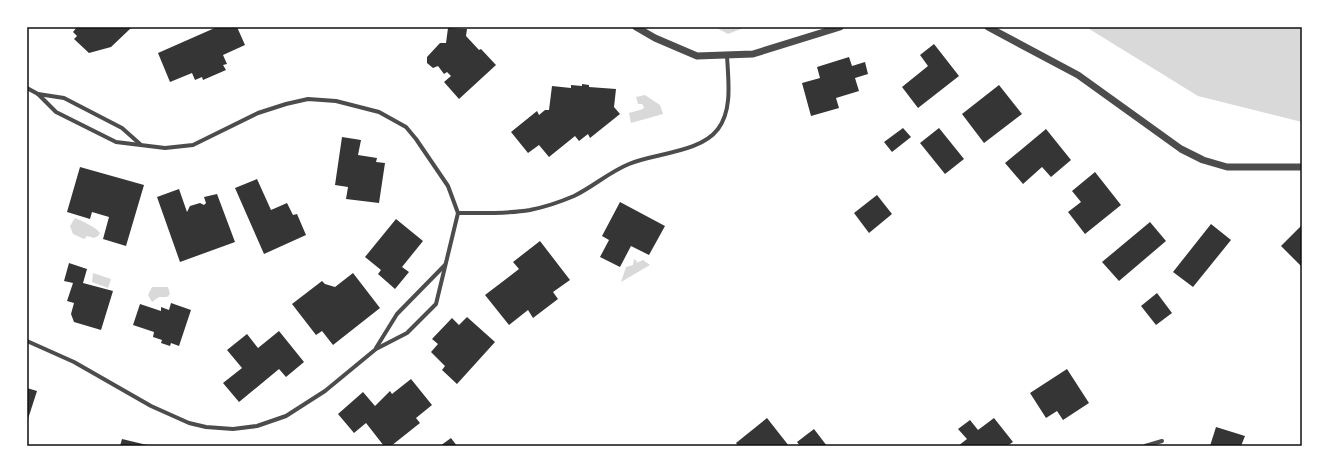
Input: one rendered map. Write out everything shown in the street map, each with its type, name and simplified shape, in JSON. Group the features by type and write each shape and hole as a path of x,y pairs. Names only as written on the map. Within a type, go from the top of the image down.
{"street":[{"path":"636,27 655,38 697,56 753,54 840,27"},
{"path":"988,27 1078,75 1181,149 1203,160 1227,167 1302,167"},
{"path":"458,214 531,210 555,203 575,195 611,172 630,163 678,151 703,142 717,130 727,109 727,55"},
{"path":"27,88 38,94 56,112 116,142 165,148 193,145 258,113 308,99 336,101 379,112 406,127 448,186 458,214 436,304 407,333 376,349 325,391 286,416 257,426 233,430 189,423 151,406 74,362 27,341"},
{"path":"38,94 64,98 122,128 140,144"},
{"path":"376,349 397,314 446,265"},
{"path":"1145,446 1162,441"}],"shaded area":[{"path":"715,27 746,27 728,34"},
{"path":"1086,27 1302,27 1302,122 1198,96"},
{"path":"645,95 660,105 663,114 631,123 629,113 643,109 644,107 642,104 638,104 636,97"},
{"path":"75,218 89,224 100,233 98,236 94,238 87,236 84,239 73,234 70,226"},
{"path":"634,259 637,261 636,263 643,260 650,265 621,282 626,267 633,265"},
{"path":"93,273 111,279 108,288 92,282"},
{"path":"152,287 168,287 170,294 167,297 159,297 152,302 148,295"}],"building":[{"path":"77,27 131,28 111,47 89,53 74,39 77,36 73,32"},
{"path":"217,27 237,27 245,45 223,55 227,64 223,65 226,70 203,80 202,77 195,80 192,73 170,82 158,53"},
{"path":"448,28 467,29 466,36 496,65 459,99 444,82 451,76 447,72 444,74 438,66 433,68 427,63 427,57 440,43 446,43"},
{"path":"934,44 959,76 918,108 902,87 928,66 920,55"},
{"path":"849,57 852,66 865,62 868,74 855,78 859,91 836,98 839,108 811,116 802,83 820,78 817,67"},
{"path":"582,84 589,85 589,87 616,89 614,107 620,114 590,138 588,134 579,141 575,136 549,157 539,145 528,153 511,132 537,111 539,115 545,110 549,110 552,86 571,88 571,85 582,86"},
{"path":"999,85 1022,114 984,143 962,114"},
{"path":"903,128 911,137 892,152 884,142"},
{"path":"939,128 964,159 945,174 920,143"},
{"path":"1046,129 1071,160 1051,177 1042,167 1023,184 1005,163"},
{"path":"342,137 361,140 358,155 377,158 376,162 385,163 379,203 346,199 348,187 335,185"},
{"path":"80,167 144,185 126,246 103,239 109,217 92,212 90,219 67,212"},
{"path":"1095,172 1121,205 1085,234 1068,212 1081,202 1072,191"},
{"path":"257,179 271,210 287,203 293,215 297,214 306,235 264,254 235,188"},
{"path":"179,189 187,212 190,206 200,203 204,205 206,203 204,197 217,194 235,242 180,262 157,197"},
{"path":"877,195 892,214 869,233 854,213"},
{"path":"620,202 665,226 649,255 631,246 620,267 600,257 609,240 602,236"},
{"path":"396,219 423,241 402,267 409,272 395,289 378,274 381,270 365,257"},
{"path":"1150,222 1166,241 1119,281 1102,262"},
{"path":"1211,224 1231,240 1193,287 1173,272"},
{"path":"1302,225 1302,267 1281,246"},
{"path":"540,241 570,280 553,292 558,299 533,318 528,310 509,325 485,295 519,269 513,262"},
{"path":"69,263 87,269 83,283 113,291 101,330 74,322 71,314 74,303 67,301 73,283 64,281"},
{"path":"353,273 380,308 333,345 322,331 316,335 292,304 322,281 325,284 335,287"},
{"path":"1157,293 1172,313 1156,325 1141,306"},
{"path":"171,303 191,310 179,346 171,343 170,346 161,343 162,340 153,337 154,332 133,325 140,304 161,311 161,307 169,310"},
{"path":"467,317 495,342 457,384 442,370 445,366 431,352 438,344 432,339 452,318 459,325"},
{"path":"279,331 304,362 286,377 279,369 239,402 223,383 242,368 227,350 247,334 258,348"},
{"path":"1067,369 1089,403 1063,420 1057,411 1046,418 1030,393"},
{"path":"411,379 432,405 416,418 420,423 391,446 384,446 366,423 354,433 338,414 363,392 375,406 390,391 392,394"},
{"path":"27,388 37,391 27,422"},
{"path":"767,418 789,446 738,446 736,443"},
{"path":"994,418 1013,442 1007,446 958,446 967,439 958,429 970,420 978,430"},
{"path":"1216,427 1245,436 1241,446 1210,446"},
{"path":"814,429 827,446 800,446 797,442"},
{"path":"451,438 457,446 440,446"},
{"path":"122,439 147,445 147,446 120,446"}]}
